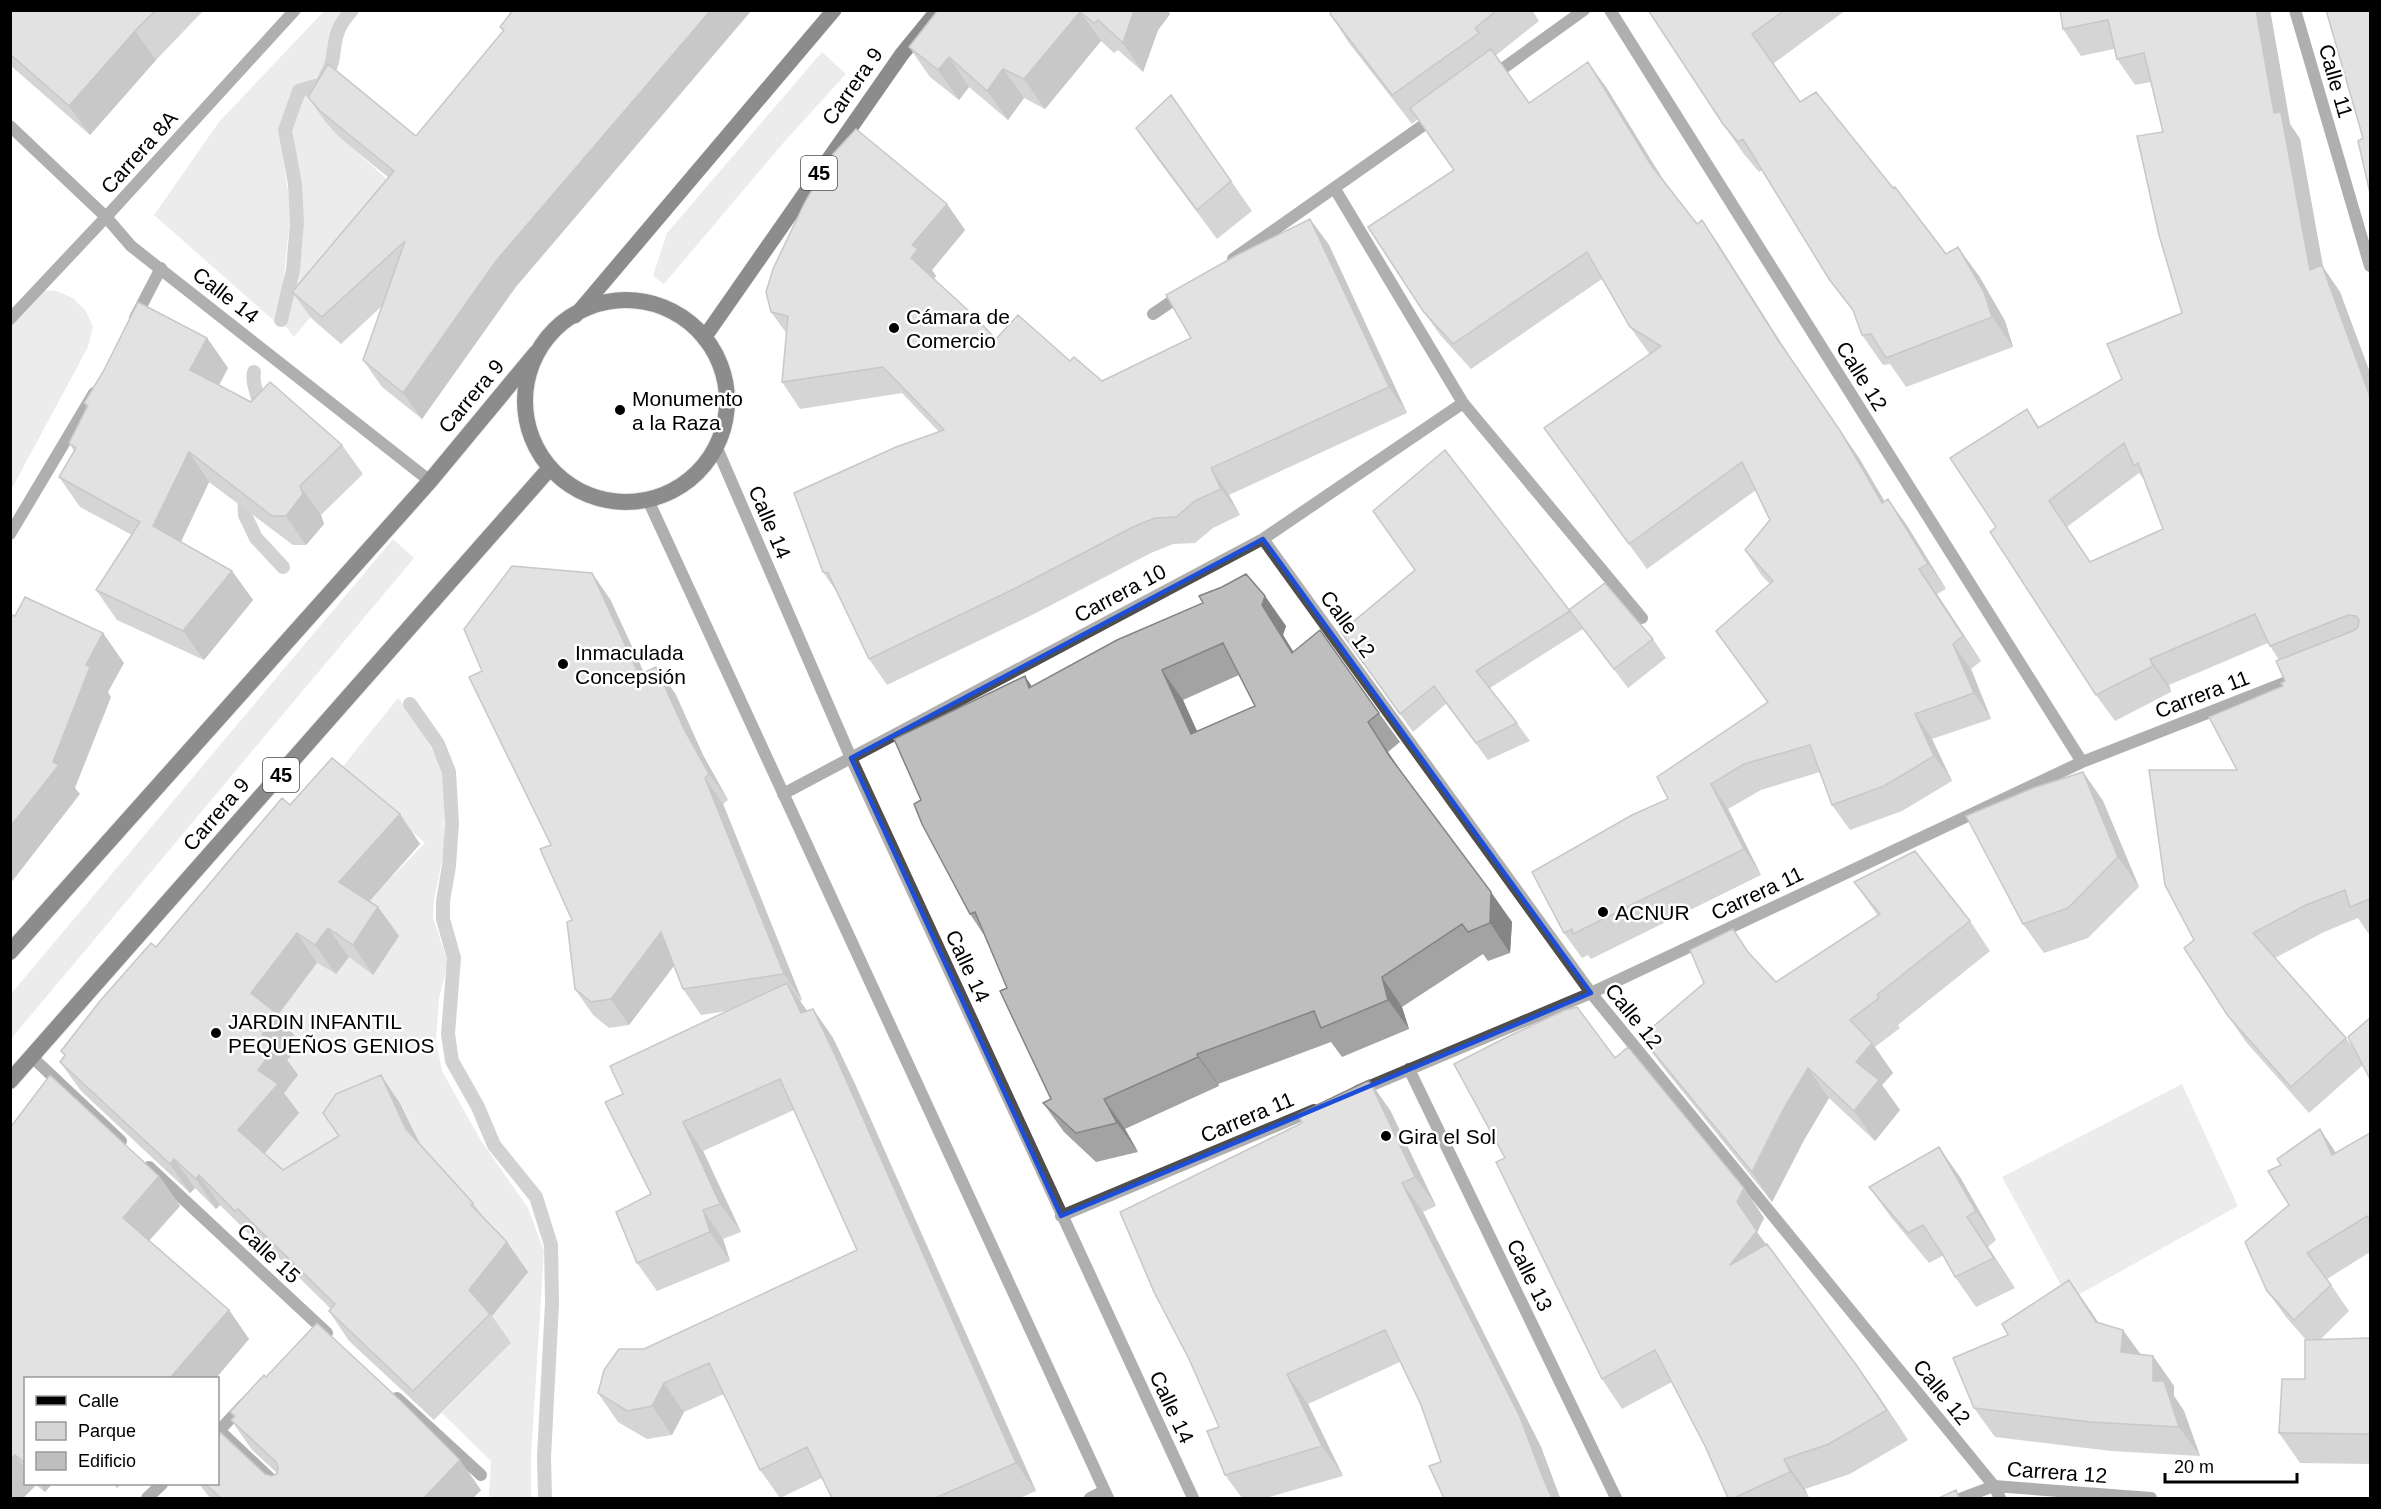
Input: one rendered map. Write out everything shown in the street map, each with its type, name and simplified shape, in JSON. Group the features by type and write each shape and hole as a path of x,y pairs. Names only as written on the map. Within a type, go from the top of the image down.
{"highway":[{"path":"628,300 657,305 682,318 704,338 715,354 726,390 727,410 716,446 704,465 688,481 669,493 648,500 621,502 595,497 571,486 550,468 536,448 527,424 525,408 527,376 537,353 553,331 600,303 628,300"},
{"name":"Carrera 9","path":"10,952 430,481 537,353"},
{"name":"Carrera 9","path":"10,1081 550,468"}],"main road":[{"path":"575,316 834,10"},
{"name":"Carrera 9","path":"704,338 902,54 938,10"}],"street":[{"name":"Carrera 8A","path":"10,319 295,10"},
{"path":"1479,86 1584,10"},
{"name":"Calle 12","path":"1610,10 2082,762"},
{"name":"Calle 11","path":"2295,10 2370,266"},
{"path":"1220,268 1450,106"},
{"name":"Calle 14","path":"10,126 106,217 131,246 430,481"},
{"path":"1335,189 1463,404 1642,618"},
{"path":"129,330 161,268"},
{"path":"1153,314 1191,288"},
{"path":"10,534 101,381"},
{"name":"Carrera 10","path":"783,795 1263,539 1463,404"},
{"name":"Calle 14","path":"716,446 851,758 1193,1498"},
{"path":"648,500 1106,1495 1090,1498"},
{"name":"Calle 12","path":"1263,539 1591,993 1994,1486 2000,1498"},
{"name":"Carrera 11","path":"1344,1097 1591,993 2082,762 2304,675"},
{"name":"Calle 15","path":"32,1057 313,1329 334,1341"},
{"name":"Calle 13","path":"1409,1069 1616,1498"},
{"name":"Carrera 11","path":"1061,1216 1322,1106"},
{"path":"386,1388 481,1475"},
{"path":"219,1430 252,1395"},
{"path":"219,1432 291,1498"},
{"path":"147,1498 161,1485"},
{"name":"Carrera 12","path":"1962,1498 1994,1486 2151,1498"}],"highlighted area":[{"path":"1263,539 1591,993 1061,1216 851,758"}],"green space":[{"path":"325,10 346,11 332,29 327,47 327,62 318,77 295,88 279,132 291,211 283,284 273,320 154,215 219,122"},
{"path":"822,52 846,74 785,141 664,284 653,276 667,233"},
{"path":"309,95 334,112 327,124 408,199 294,337 285,326 299,275 303,204 292,130 302,97"},
{"path":"40,290 57,291 73,298 86,311 93,327 88,347 11,490 11,322"},
{"path":"393,539 414,558 11,1039 11,994"},
{"path":"398,698 435,754 445,778 444,852 434,899 433,917 448,963 439,998 436,1040 442,1071 480,1139 528,1208 544,1251 531,1457 531,1498 490,1498 491,1461 442,1413 511,1343 489,1320 400,1145 415,1133 402,1105 304,1199 257,1161 279,1100 283,1064 261,1015 297,990 317,963 336,974 349,957 344,902 383,886 425,843 340,770"},
{"path":"2182,1084 2238,1206 2069,1300 2002,1177"}],"building":[{"path":"10,10 156,10 69,106 10,54"},
{"path":"513,10 711,10 496,261 403,393 363,360 405,241 322,317 292,292 394,171 320,111 308,97 328,64 416,136 504,30 500,27"},
{"path":"938,10 1134,10 1123,43 1098,20 1094,23 1080,12 1024,79 1003,69 987,91 949,57 938,70 909,47"},
{"path":"1330,10 1497,10 1475,28 1479,33 1392,95 1330,14"},
{"path":"1648,10 1785,10 1752,34 1800,102 1816,92 1893,188 1895,187 1946,254 1958,247 1984,292 1992,317 1886,358 1871,334 1862,335 1853,310 1829,279 1743,139 1738,142 1723,124"},
{"path":"2060,10 2256,10 2274,113 2281,112 2310,270 2322,265 2370,397 2370,899 2350,907 2345,890 2306,905 2253,933 2346,1038 2291,1087 2228,1016 2184,948 2194,940 2165,885 2149,770 2237,770 2209,717 2283,686 2281,683 2285,681 2276,661 2355,630 2359,620 2356,616 2348,615 2270,646 2255,614 2150,659 2153,666 2096,695 1990,532 1996,527 1950,458 2027,409 2038,428 2122,379 2107,344 2182,313 2159,235 2137,136 2163,132 2144,53 2117,59 2108,20 2063,29","holes":["2124,443 2134,466 2138,463 2163,529 2090,562 2049,501"]},
{"path":"2326,10 2370,10 2370,193 2358,141 2363,138"},
{"path":"1491,49 1529,103 1588,62 1651,165 1697,224 1702,220 1778,340 1841,432 1882,503 1888,499 1928,564 1919,569 1963,636 1953,644 1974,693 1915,714 1934,756 1884,786 1832,805 1810,745 1744,764 1711,784 1744,849 1573,934 1572,929 1564,933 1532,872 1632,815 1668,799 1657,777 1768,702 1716,631 1773,581 1745,550 1770,520 1742,462 1629,544 1544,428 1661,346 1630,327 1587,252 1453,344 1423,311 1368,227 1454,170 1410,108"},
{"path":"1171,95 1231,181 1197,210 1136,128"},
{"path":"856,129 947,204 912,245 918,249 911,258 996,339 1018,315 1070,361 1074,357 1102,381 1191,338 1166,295 1237,255 1310,219 1389,387 1211,468 1221,489 1195,501 1176,517 1155,518 1133,527 1018,587 869,659 828,573 823,572 794,493 896,447 944,430 883,367 782,382 788,316 771,312 766,292 773,269 805,202 833,154"},
{"path":"138,302 207,338 190,370 251,402 270,382 342,445 300,486 303,494 286,516 272,516 189,452 153,526 232,571 183,631 96,590 140,522 59,477 76,448 69,443 88,405 84,403 103,372"},
{"path":"1445,450 1570,611 1476,671 1517,723 1476,743 1434,686 1400,714 1341,632 1415,570 1373,511"},
{"path":"512,566 592,573 639,675 656,667 684,729 709,774 705,778 784,974 683,989 661,932 611,999 591,1002 575,989 567,922 572,920 540,849 551,845 469,677 482,671 464,629"},
{"path":"1246,574 1265,596 1262,605 1292,653 1320,630 1379,713 1368,722 1390,757 1491,892 1490,923 1468,932 1462,924 1382,977 1388,1000 1321,1028 1314,1011 1197,1054 1198,1057 1104,1099 1117,1123 1076,1133 1043,1103 1051,1099 1000,991 1007,988 975,912 970,914 922,824 914,804 921,800 894,739 1025,676 1029,688 1117,640 1203,603 1199,596","holes":["1223,643 1255,706 1191,734 1162,670"]},
{"path":"1605,583 1653,639 1614,669 1569,610"},
{"path":"25,597 103,633 86,665 90,667 53,762 59,765 10,827 10,614 15,616"},
{"path":"332,758 400,814 339,882 378,907 353,945 328,928 315,945 297,933 251,993 280,1016 262,1034 277,1045 258,1070 278,1084 238,1130 283,1170 339,1136 323,1113 336,1094 381,1075 406,1129 473,1203 471,1205 507,1242 469,1290 490,1314 413,1391 329,1311 335,1304 238,1209 235,1211 199,1175 196,1179 174,1159 170,1164 60,1062 65,1055 61,1051 100,1001 151,943 156,947 282,798 290,805"},
{"path":"2083,772 2118,857 2068,908 2023,924 1966,816 2033,788"},
{"path":"1915,851 1970,921 1877,995 1879,998 1850,1020 1872,1043 1856,1062 1879,1080 1854,1111 1808,1068 1783,1110 1752,1172 1641,1037 1704,983 1690,950 1733,929 1748,952 1776,982 1880,914 1854,882"},
{"path":"787,983 801,1013 813,1009 835,1055 1016,1463 935,1498 832,1498 807,1447 760,1470 709,1363 664,1383 652,1406 627,1411 598,1393 604,1370 619,1349 644,1349 857,1250 780,1079 683,1122 720,1204 703,1210 710,1232 637,1263 616,1212 651,1194 605,1102 623,1094 610,1066"},
{"path":"1577,1007 1615,1058 1628,1047 1744,1188 1737,1202 1757,1231 1730,1265 1767,1244 1887,1410 1829,1444 1784,1459 1790,1472 1734,1498 1728,1498 1705,1446 1655,1350 1602,1379 1496,1162 1505,1158 1454,1064 1565,1010"},
{"path":"2370,1018 2370,1079 2348,1037"},
{"path":"50,1075 159,1176 123,1218 229,1310 171,1377 24,1377 24,1462 15,1455 10,1460 10,1128"},
{"path":"1369,1080 1415,1177 1402,1183 1520,1417 1552,1498 1444,1498 1429,1466 1441,1462 1421,1405 1385,1330 1287,1374 1322,1446 1225,1475 1207,1431 1219,1427 1189,1359 1154,1292 1120,1212 1302,1123 1298,1114"},
{"path":"2320,1129 2332,1155 2370,1133 2370,1221 2367,1216 2307,1253 2331,1285 2294,1320 2267,1291 2245,1242 2289,1205 2268,1171 2281,1165 2277,1159"},
{"path":"1939,1147 1976,1211 1967,1217 1994,1258 1955,1277 1923,1225 1908,1233 1869,1187"},
{"path":"2069,1280 2096,1322 2123,1330 2121,1352 2153,1356 2153,1381 2164,1381 2179,1427 2090,1422 1974,1408 1953,1358 2008,1335 2002,1324"},
{"path":"317,1323 460,1460 424,1498 221,1498 206,1485 219,1485 220,1432 265,1474 272,1476 277,1474 276,1462 231,1420 235,1416 230,1412 264,1375 266,1377"},
{"path":"2370,1338 2370,1434 2279,1433 2282,1379 2305,1379 2305,1340"},
{"path":"1956,1490 1959,1498 1939,1498"}],"waterway":[{"path":"281,320 293,270 297,222 295,184 285,130 299,91 322,84 332,62 339,29 352,10"},
{"path":"254,372 260,413"},
{"path":"244,489 245,515 256,538 283,567"},
{"path":"410,704 438,744 449,772 452,824 443,919 454,958 448,1034 452,1061 478,1107 494,1145 536,1197 551,1245 552,1303 544,1457 545,1498"}],"place":[{"name":"Cámara de Comercio","path":"894,328"},
{"name":"Monumento a la Raza","path":"620,410"},
{"name":"Inmaculada Concepsión","path":"563,664"},
{"name":"ACNUR","path":"1603,912"},
{"name":"JARDIN INFANTIL PEQUEÑOS GENIOS","path":"216,1033"},
{"name":"Gira el Sol","path":"1386,1136"}]}
